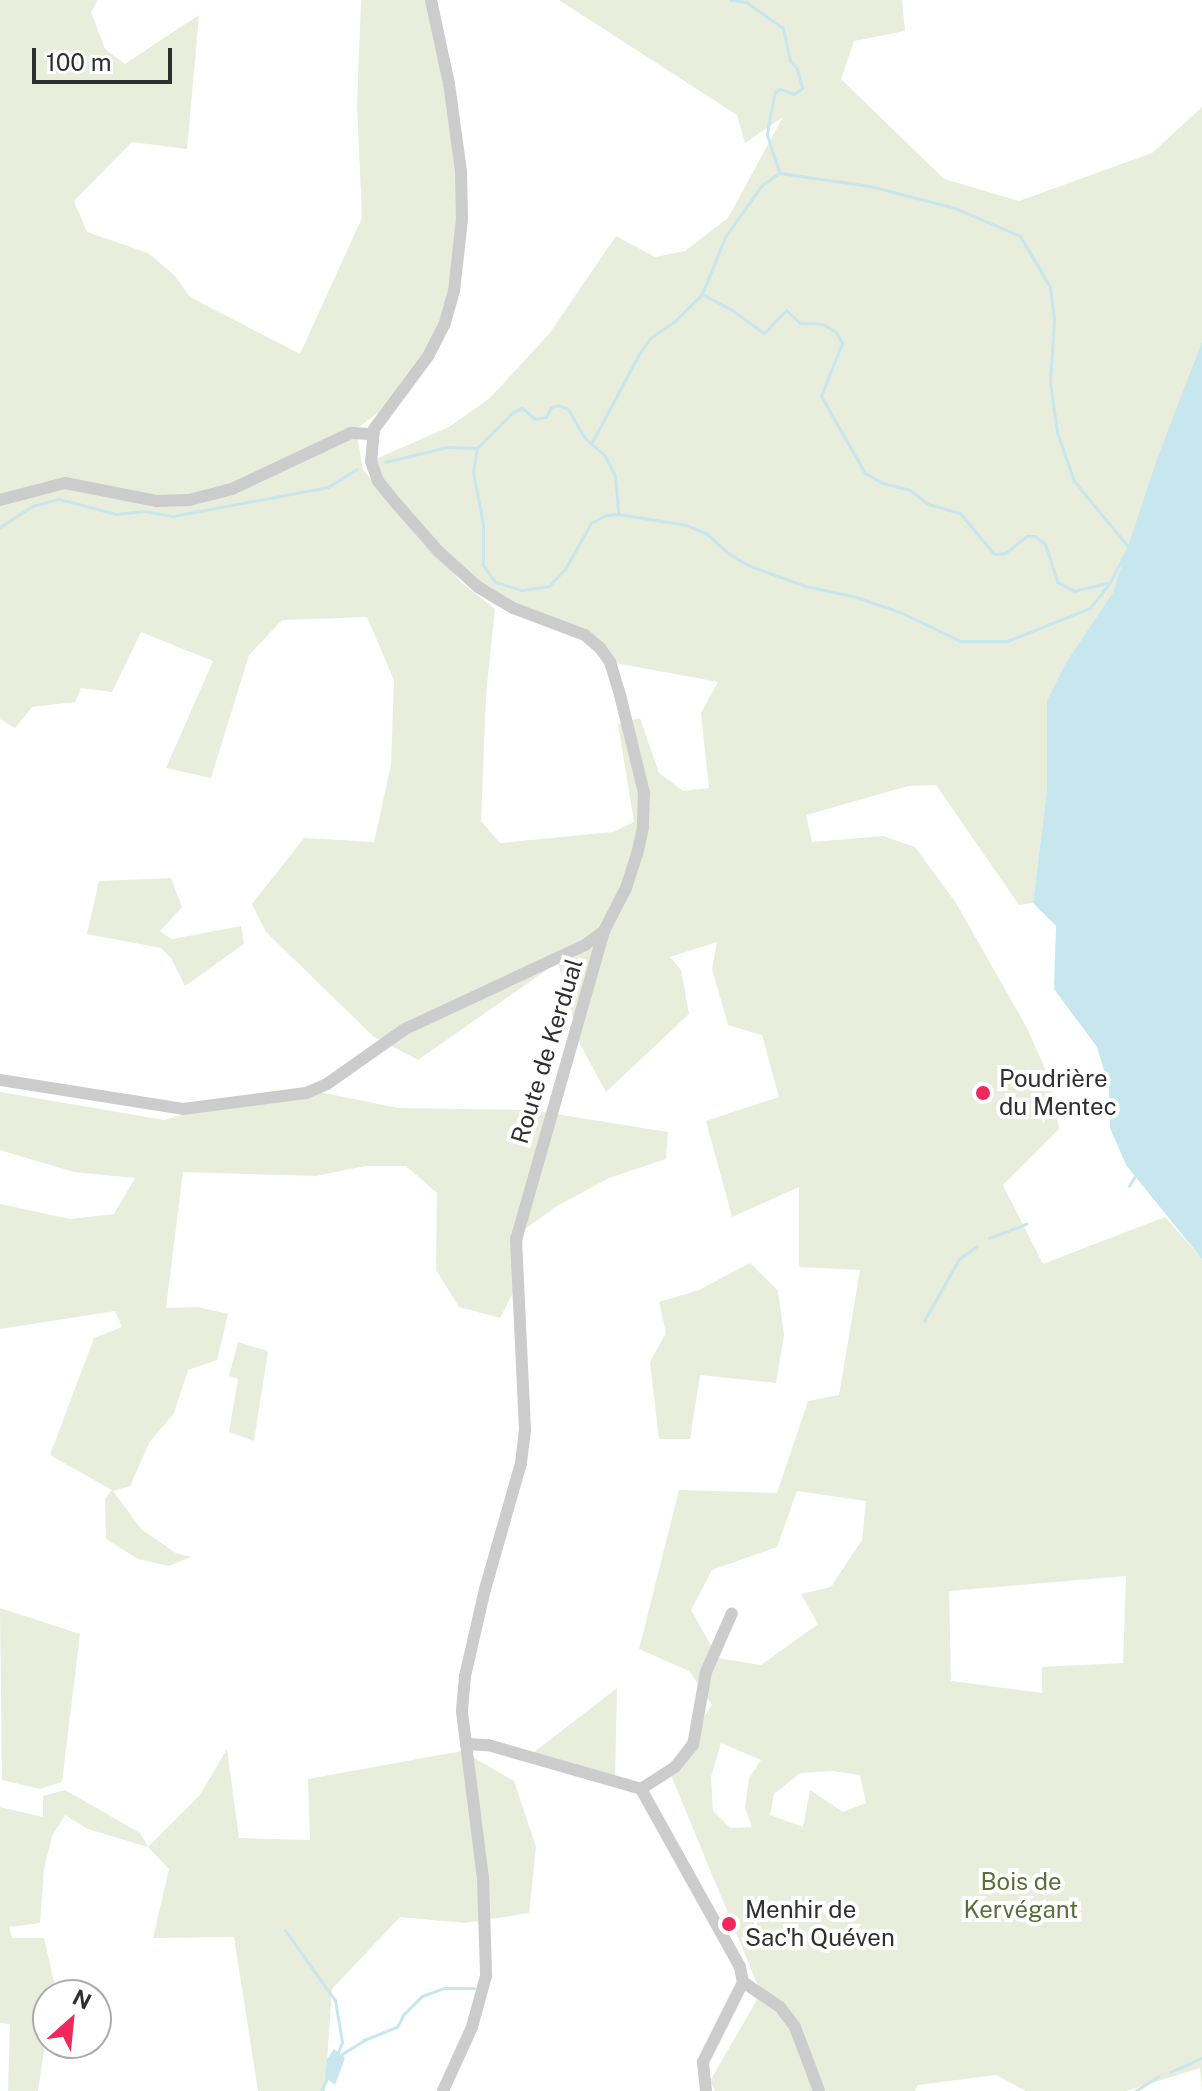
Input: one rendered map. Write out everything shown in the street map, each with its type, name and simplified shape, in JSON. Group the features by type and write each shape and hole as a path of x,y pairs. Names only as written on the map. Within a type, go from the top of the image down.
{"street":[{"path":"0,500 65,483 157,501 189,500 232,489 351,433 371,434 437,341 454,291 462,219 461,172 449,84 431,0"},
{"name":"Route de Kerdual","path":"371,434 374,472 385,490 438,551 478,587 513,608 585,635 610,662 644,793 637,854 626,888 604,931 516,1239 525,1430 521,1463 485,1589 465,1676 462,1712 483,1878 486,1976 472,2027 443,2091"},
{"path":"0,1080 183,1109 306,1093 327,1084 405,1029 585,945 604,931"},
{"path":"641,1789 675,1767 693,1745 706,1672 732,1613"},
{"path":"466,1744 488,1745 641,1789 740,1967 743,1982 703,2062 706,2091"},
{"path":"743,1982 780,2007 795,2027 819,2091"}],"green space":[{"name":"Bois de Kervégant","path":"0,0 98,0 91,12 105,49 125,64 199,15 187,149 132,142 74,201 87,232 148,253 174,275 190,297 300,354 362,218 357,105 361,0 431,0 462,219 444,325 396,400 356,429 363,470 462,583 495,609 486,695 481,821 500,843 613,832 634,822 618,724 640,718 659,773 683,791 709,788 701,713 718,682 610,662 600,648 496,599 396,503 371,461 449,427 490,398 549,334 616,236 655,257 685,251 728,218 783,117 745,143 737,115 559,0 902,0 905,31 854,41 841,79 944,179 1019,201 1152,153 1202,107 1202,346 1113,592 1065,664 1047,700 1047,789 1033,903 1019,905 936,785 908,786 806,815 812,842 883,836 915,847 956,903 1027,1028 1051,1082 1059,1129 1003,1185 1043,1264 1165,1217 1202,1259 1202,2091 1200,2068 1126,2091 1026,2091 996,2075 918,2085 915,2091 715,2091 710,2081 761,1993 668,1768 712,1705 689,1671 639,1649 679,1490 777,1493 808,1401 839,1395 860,1270 799,1267 799,1187 732,1217 706,1121 779,1097 762,1035 728,1025 712,969 717,942 670,957 681,970 689,1014 606,1092 580,1044 558,962 418,1060 374,1037 266,932 252,904 304,838 374,842 391,765 394,680 367,617 282,620 249,655 211,778 166,768 213,661 141,632 112,692 81,688 75,702 32,707 15,728 0,719","holes":["797,1491 866,1501 862,1540 831,1587 801,1594 818,1624 761,1665 718,1658 691,1610 712,1570 777,1547","1126,1576 1123,1663 1042,1667 1042,1693 951,1681 949,1591","721,1743 761,1760 749,1778 745,1808 752,1827 730,1828 713,1811 711,1777","832,1771 860,1775 866,1803 843,1812 810,1790 803,1827 770,1815 774,1794 800,1773"]},
{"path":"171,878 182,907 160,931 172,939 241,926 244,944 185,986 171,958 161,948 87,934 99,881"},
{"path":"314,1091 398,1108 531,1110 668,1132 666,1159 609,1178 557,1206 525,1229 513,1293 500,1318 459,1307 436,1270 437,1193 406,1166 365,1166 316,1176 183,1172 166,1308 198,1307 228,1314 217,1360 188,1370 174,1413 149,1443 130,1486 113,1491 142,1530 176,1553 191,1557 169,1566 138,1559 106,1539 105,1499 112,1490 50,1455 94,1338 122,1327 115,1311 0,1329 0,1204 70,1219 114,1214 135,1178 74,1172 0,1150 0,1092 164,1120 209,1108"},
{"path":"750,1263 778,1291 784,1335 776,1383 700,1375 690,1439 659,1439 650,1362 666,1333 659,1302 699,1290"},
{"path":"238,1342 268,1351 254,1441 229,1432 238,1379 229,1376"},
{"path":"0,1608 80,1634 62,1782 40,1789 2,1780"},
{"path":"617,1688 615,1778 533,1753"},
{"path":"227,1749 239,1838 310,1840 308,1779 462,1751 514,1781 536,1847 529,1913 465,1923 400,1917 332,1989 325,2091 258,2091 234,1937 153,1938 169,1869 148,1847 200,1795"},
{"path":"65,1790 140,1833 148,1847 88,1829 65,1815 52,1836 44,1869 40,1923 9,1927 12,1938 44,1938 53,1979 32,1979 32,2059 43,2059 38,2091 8,2091 10,2024 0,2023 0,1807 43,1817 43,1796"}],"water":[{"path":"1202,342 1202,1259 1126,1165 1110,1128 1109,1087 1097,1047 1054,989 1056,926 1033,903 1047,789 1047,700 1065,664 1113,592 1157,459"},
{"path":"334,2049 345,2058 335,2085 325,2077 327,2059"}],"waterway":[{"path":"730,0 746,2 783,28 790,60 797,69 802,88 794,94 780,89 775,92 770,115 767,135 779,173 870,186 955,208 1020,236 1050,287 1054,320 1050,382 1057,432 1074,481 1130,549"},
{"path":"591,444 650,338 675,321 702,294 725,237 762,185 779,173"},
{"path":"702,294 732,310 764,333 786,310 800,323 823,324 836,332 842,343 821,396 865,473 882,483 910,490 928,504 960,513 994,554 1005,553 1027,536 1035,536 1045,544 1057,582 1074,591 1107,583"},
{"path":"385,462 447,447 477,448 512,413 522,408 535,419 546,417 551,407 558,405 568,409 584,437 605,456 615,476 618,514 686,525 707,534 729,554 750,566 805,586 853,596 900,612 960,641 1007,641 1090,608 1110,582 1128,548"},
{"path":"477,448 473,472 483,524 483,565 495,582 522,590 549,586 565,569 591,523 606,515 618,514"},
{"path":"0,527 32,506 59,499 116,514 144,511 173,516 328,487 357,469"},
{"path":"1129,1186 1135,1176"},
{"path":"989,1238 1026,1224"},
{"path":"924,1321 959,1259 977,1246"},
{"path":"285,1930 335,2000 342,2042 338,2052"},
{"path":"342,2054 364,2040 397,2027 403,2015 422,1996 444,1988 474,1988"},
{"path":"1170,2072 1202,2058"},
{"path":"1135,2091 1159,2076"},
{"path":"321,2091 327,2078"}],"place":[{"name":"Poudrière du Mentec","path":"983,1093"},
{"name":"Menhir de Sac'h Quéven","path":"729,1924"}]}
